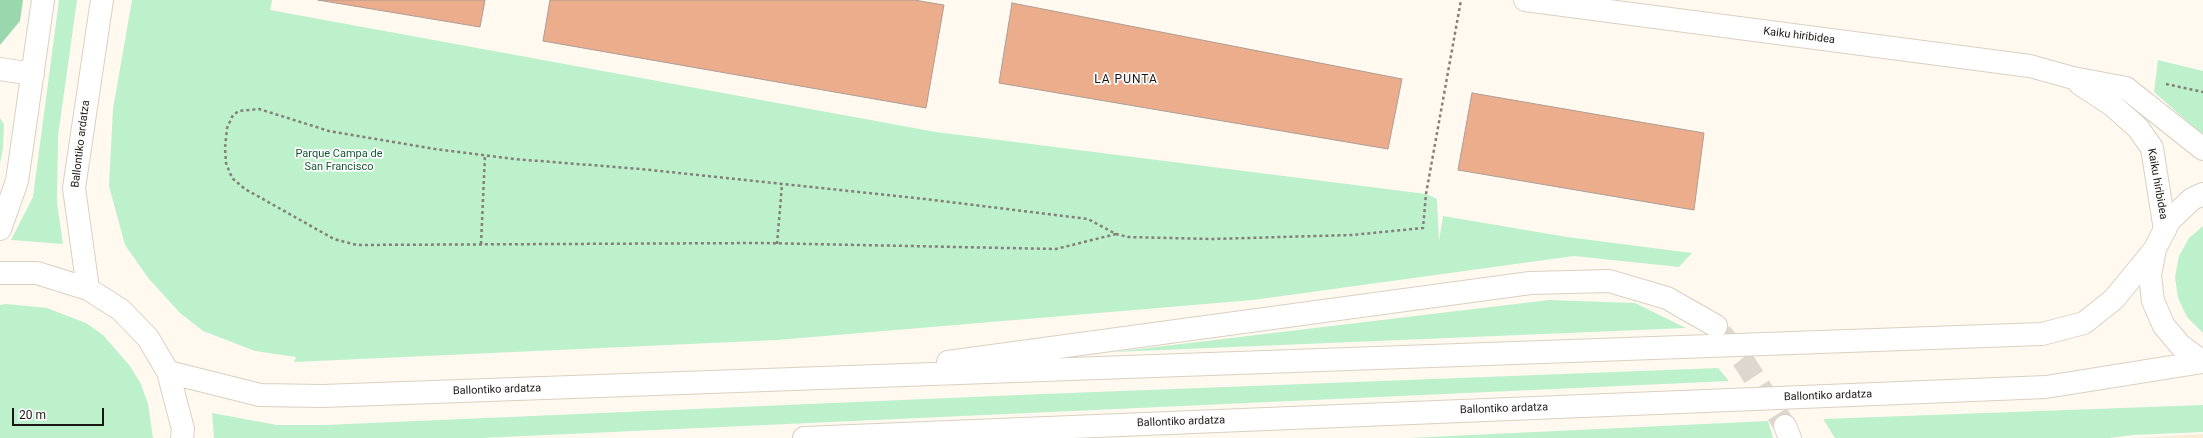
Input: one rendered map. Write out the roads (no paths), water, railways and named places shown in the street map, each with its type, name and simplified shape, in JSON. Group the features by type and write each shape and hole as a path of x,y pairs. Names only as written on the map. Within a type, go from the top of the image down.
{"main road":[{"path":"0,229 18,181 43,0"},
{"name":"Ballontiko ardatza","path":"88,289 74,188 102,0"},
{"name":"Kaiku hiribidea","path":"1525,0 2030,66 2072,78 2126,88 2203,149"},
{"path":"0,69 33,74"},
{"name":"Kaiku hiribidea","path":"2072,78 2112,105 2138,128 2152,148 2165,230"},
{"path":"2203,194 2192,199 2169,221 2155,249 2150,275 2153,301 2164,326 2180,346 2203,362"},
{"name":"Ballontiko ardatza","path":"168,372 260,394 322,396 2042,334 2084,323 2114,299 2155,249"},
{"path":"0,273 37,273 88,289 121,310 148,338 168,372 183,428 182,438"},
{"name":"Ballontiko ardatza","path":"829,378 1530,283 1609,281 1667,298 1716,326"},
{"name":"Ballontiko ardatza","path":"823,438 2046,387 2203,362"}],"tunnel":[{"path":"1721,333 1743,360 1785,426"}],"district":[{"name":"LA PUNTA","path":"1126,80"}],"park label":[{"name":"Parque Campa de San Francisco","path":"339,160"}]}
